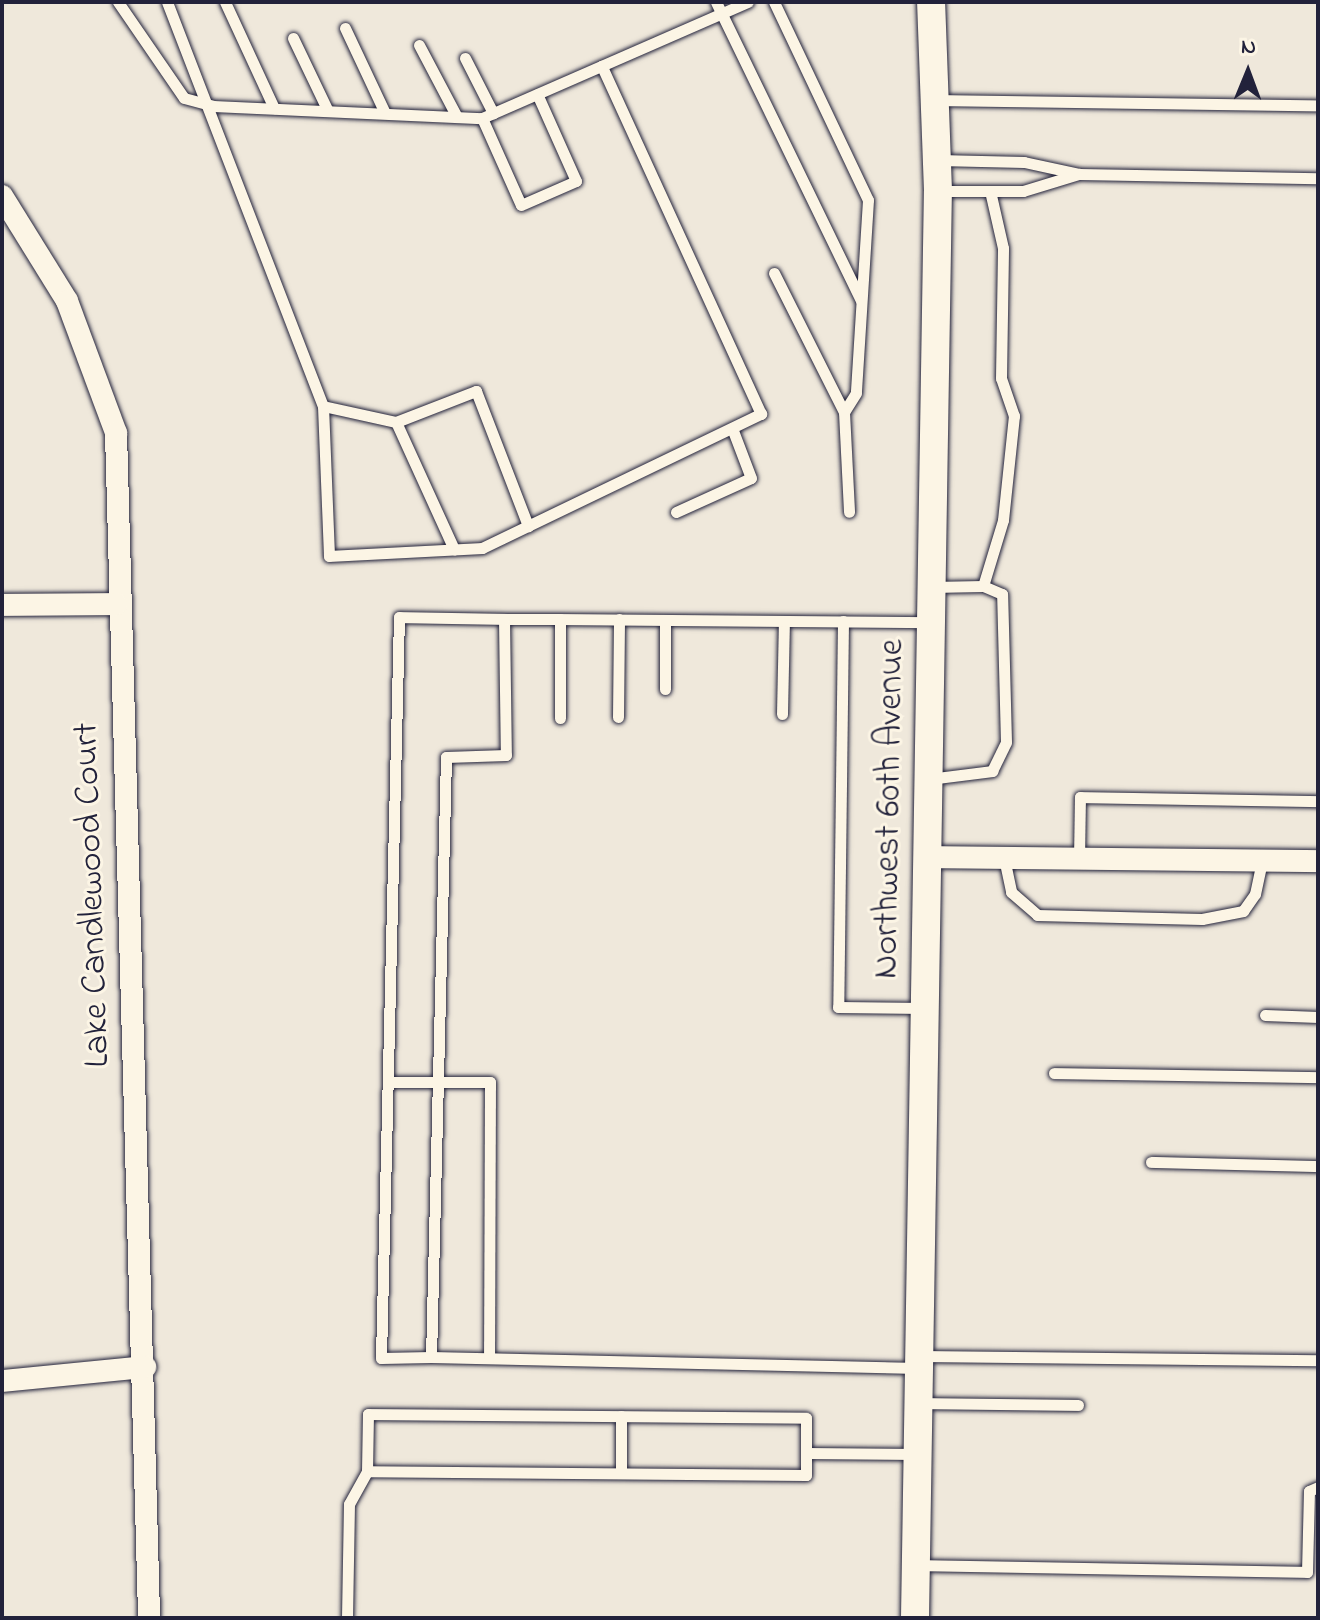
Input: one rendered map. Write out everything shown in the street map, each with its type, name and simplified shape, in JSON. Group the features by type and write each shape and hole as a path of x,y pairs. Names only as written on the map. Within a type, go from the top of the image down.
{"street":[{"name":"Northwest 60th Avenue","path":"915,1618 938,191 938,100 931,2"},
{"name":"Lake Candlewood Court","path":"2,196 67,301 116,433 116,604 145,1367 149,1618"},
{"path":"2,605 116,604"},
{"path":"929,857 1318,861"},
{"path":"2,1381 145,1367"}],"lane":[{"path":"118,2 184,98 213,106 457,117 488,116 748,2"},
{"path":"167,2 213,106 323,406 329,556 482,548 761,414 602,66"},
{"path":"225,2 274,108"},
{"path":"716,2 862,302"},
{"path":"774,2 868,200 856,393 844,412"},
{"path":"345,28 385,113"},
{"path":"293,38 328,111"},
{"path":"419,45 457,117"},
{"path":"465,58 521,205 576,181 537,94"},
{"path":"938,100 1318,105"},
{"path":"938,160 1024,162 1079,174 1318,178"},
{"path":"938,191 1023,191 1079,174"},
{"path":"983,586 1003,520 1014,416 1001,378 1003,248 990,191"},
{"path":"774,273 844,412 849,512"},
{"path":"323,406 396,422 476,391 528,526"},
{"path":"396,422 454,549"},
{"path":"676,512 751,478 732,428"},
{"path":"929,779 972,777 1002,761 1002,594 983,586 931,587"},
{"path":"931,622 399,617 381,1358 920,1362 1318,1360"},
{"path":"431,1357 446,757 506,755 504,619"},
{"path":"560,619 560,718"},
{"path":"618,717 619,619"},
{"path":"665,620 665,689"},
{"path":"782,714 784,621"},
{"path":"843,621 838,1007 926,1008"},
{"path":"1079,859 1080,797 1318,801"},
{"path":"1004,858 1011,892 1037,915 1202,919 1243,911 1255,894 1262,860"},
{"path":"1265,1015 1318,1017"},
{"path":"1054,1073 1318,1077"},
{"path":"388,1082 490,1082 489,1358"},
{"path":"1151,1162 1318,1166"},
{"path":"919,1403 1078,1405"},
{"path":"347,1618 349,1504 367,1471 368,1414 806,1418 806,1475 367,1471"},
{"path":"621,1416 621,1473"},
{"path":"806,1453 918,1454"},
{"path":"916,1565 1312,1572 1309,1491 1318,1487"}]}
